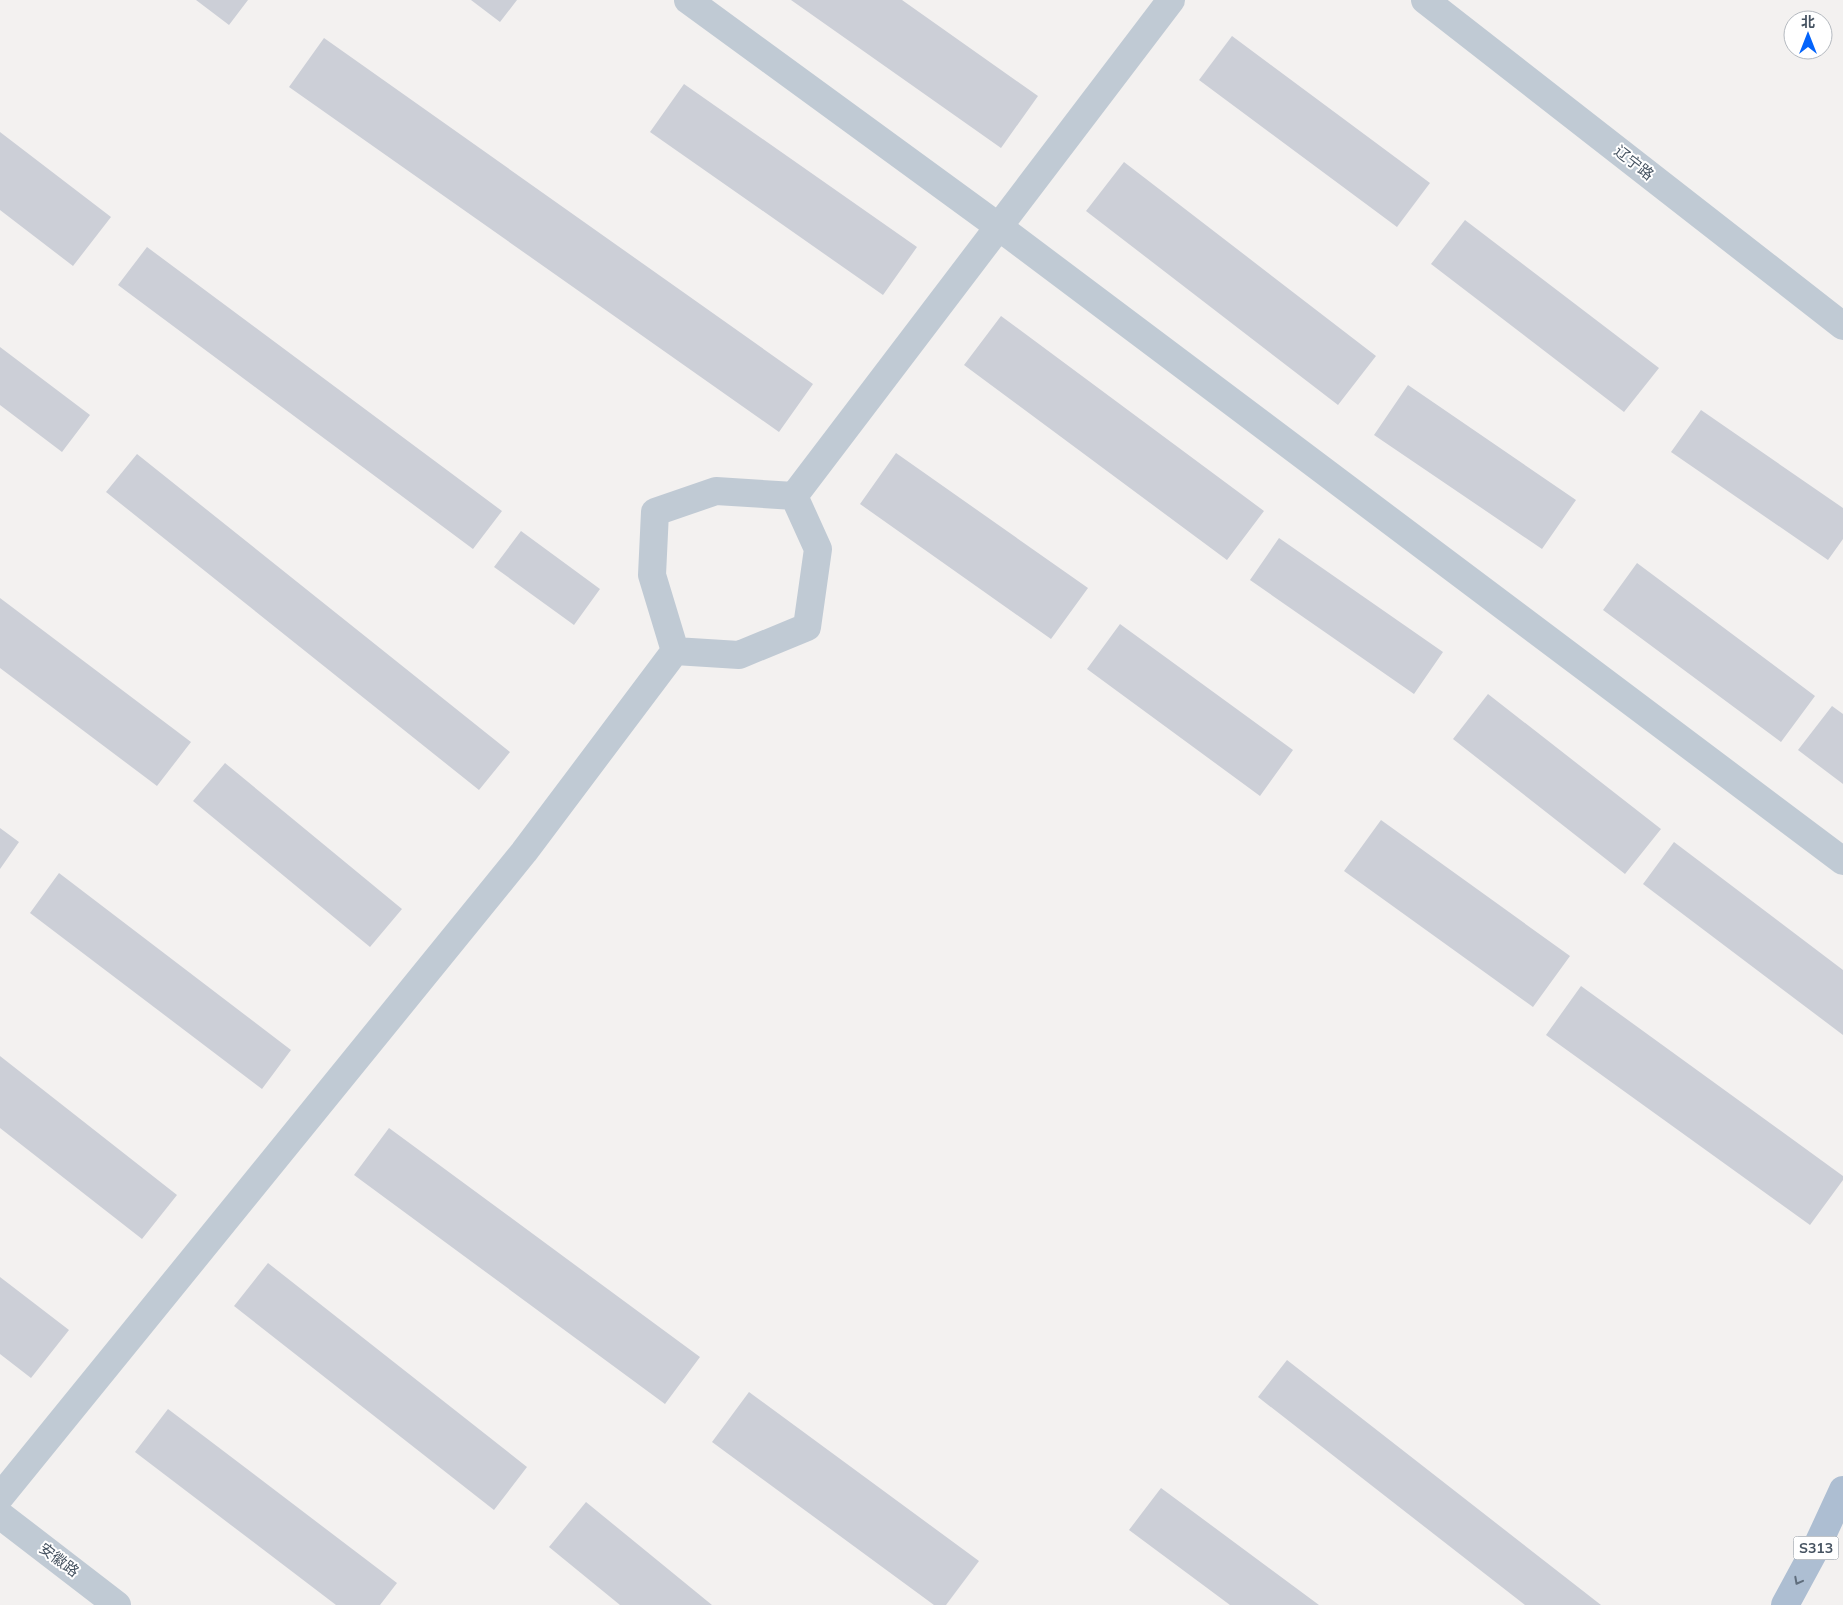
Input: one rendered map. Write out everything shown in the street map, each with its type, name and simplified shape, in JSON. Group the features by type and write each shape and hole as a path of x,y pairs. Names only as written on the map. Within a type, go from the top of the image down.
{"main road":[{"name":"S313","path":"1785,1605 1818,1544 1843,1490"}],"street":[{"path":"688,0 999,226 1843,861"},
{"path":"794,496 1171,0"},
{"name":"辽宁路","path":"1425,0 1843,326"},
{"path":"675,650 652,576 655,512 716,491 794,496"},
{"path":"675,650 739,655 808,627 818,549 794,496"},
{"path":"0,1497 524,852 675,650"},
{"name":"安徽路","path":"0,1515 117,1605"}],"building":[{"path":"196,0 248,0 229,25"},
{"path":"471,0 517,0 500,22"},
{"path":"791,0 902,0 1038,96 1001,148"},
{"path":"1232,36 1430,183 1397,227 1199,80"},
{"path":"324,38 813,384 779,432 289,87"},
{"path":"684,84 917,247 883,295 650,132"},
{"path":"0,132 111,217 73,266 0,210"},
{"path":"1124,162 1376,356 1338,405 1086,211"},
{"path":"1465,220 1659,368 1624,412 1431,264"},
{"path":"147,247 502,511 473,549 118,285"},
{"path":"1001,316 1264,511 1227,560 964,365"},
{"path":"0,347 90,415 62,452 0,405"},
{"path":"1408,385 1576,500 1542,549 1374,435"},
{"path":"1701,410 1843,508 1843,539 1828,560 1671,452"},
{"path":"896,453 1088,588 1051,639 860,504"},
{"path":"137,454 510,752 479,790 106,492"},
{"path":"521,531 600,589 574,625 494,567"},
{"path":"1279,538 1443,652 1414,694 1250,580"},
{"path":"1637,563 1815,696 1781,742 1603,610"},
{"path":"0,598 191,742 157,786 0,668"},
{"path":"1120,624 1293,750 1260,796 1087,669"},
{"path":"1488,694 1661,829 1625,874 1453,739"},
{"path":"1832,706 1843,714 1843,784 1798,750"},
{"path":"225,763 402,909 370,947 193,801"},
{"path":"1381,820 1570,956 1533,1007 1344,871"},
{"path":"0,828 19,842 0,869"},
{"path":"1674,842 1843,970 1843,1035 1643,884"},
{"path":"59,873 291,1050 262,1089 30,913"},
{"path":"1581,986 1843,1176 1843,1180 1810,1225 1546,1035"},
{"path":"0,1056 177,1195 142,1239 0,1128"},
{"path":"389,1128 700,1357 665,1404 354,1175"},
{"path":"268,1263 527,1467 494,1510 234,1306"},
{"path":"0,1277 69,1330 31,1378 0,1354"},
{"path":"1287,1360 1601,1605 1525,1605 1258,1397"},
{"path":"749,1392 979,1561 946,1605 934,1605 712,1442"},
{"path":"168,1409 397,1583 380,1605 336,1605 135,1452"},
{"path":"1161,1488 1319,1605 1230,1605 1129,1530"},
{"path":"586,1502 712,1605 620,1605 549,1547"}]}
